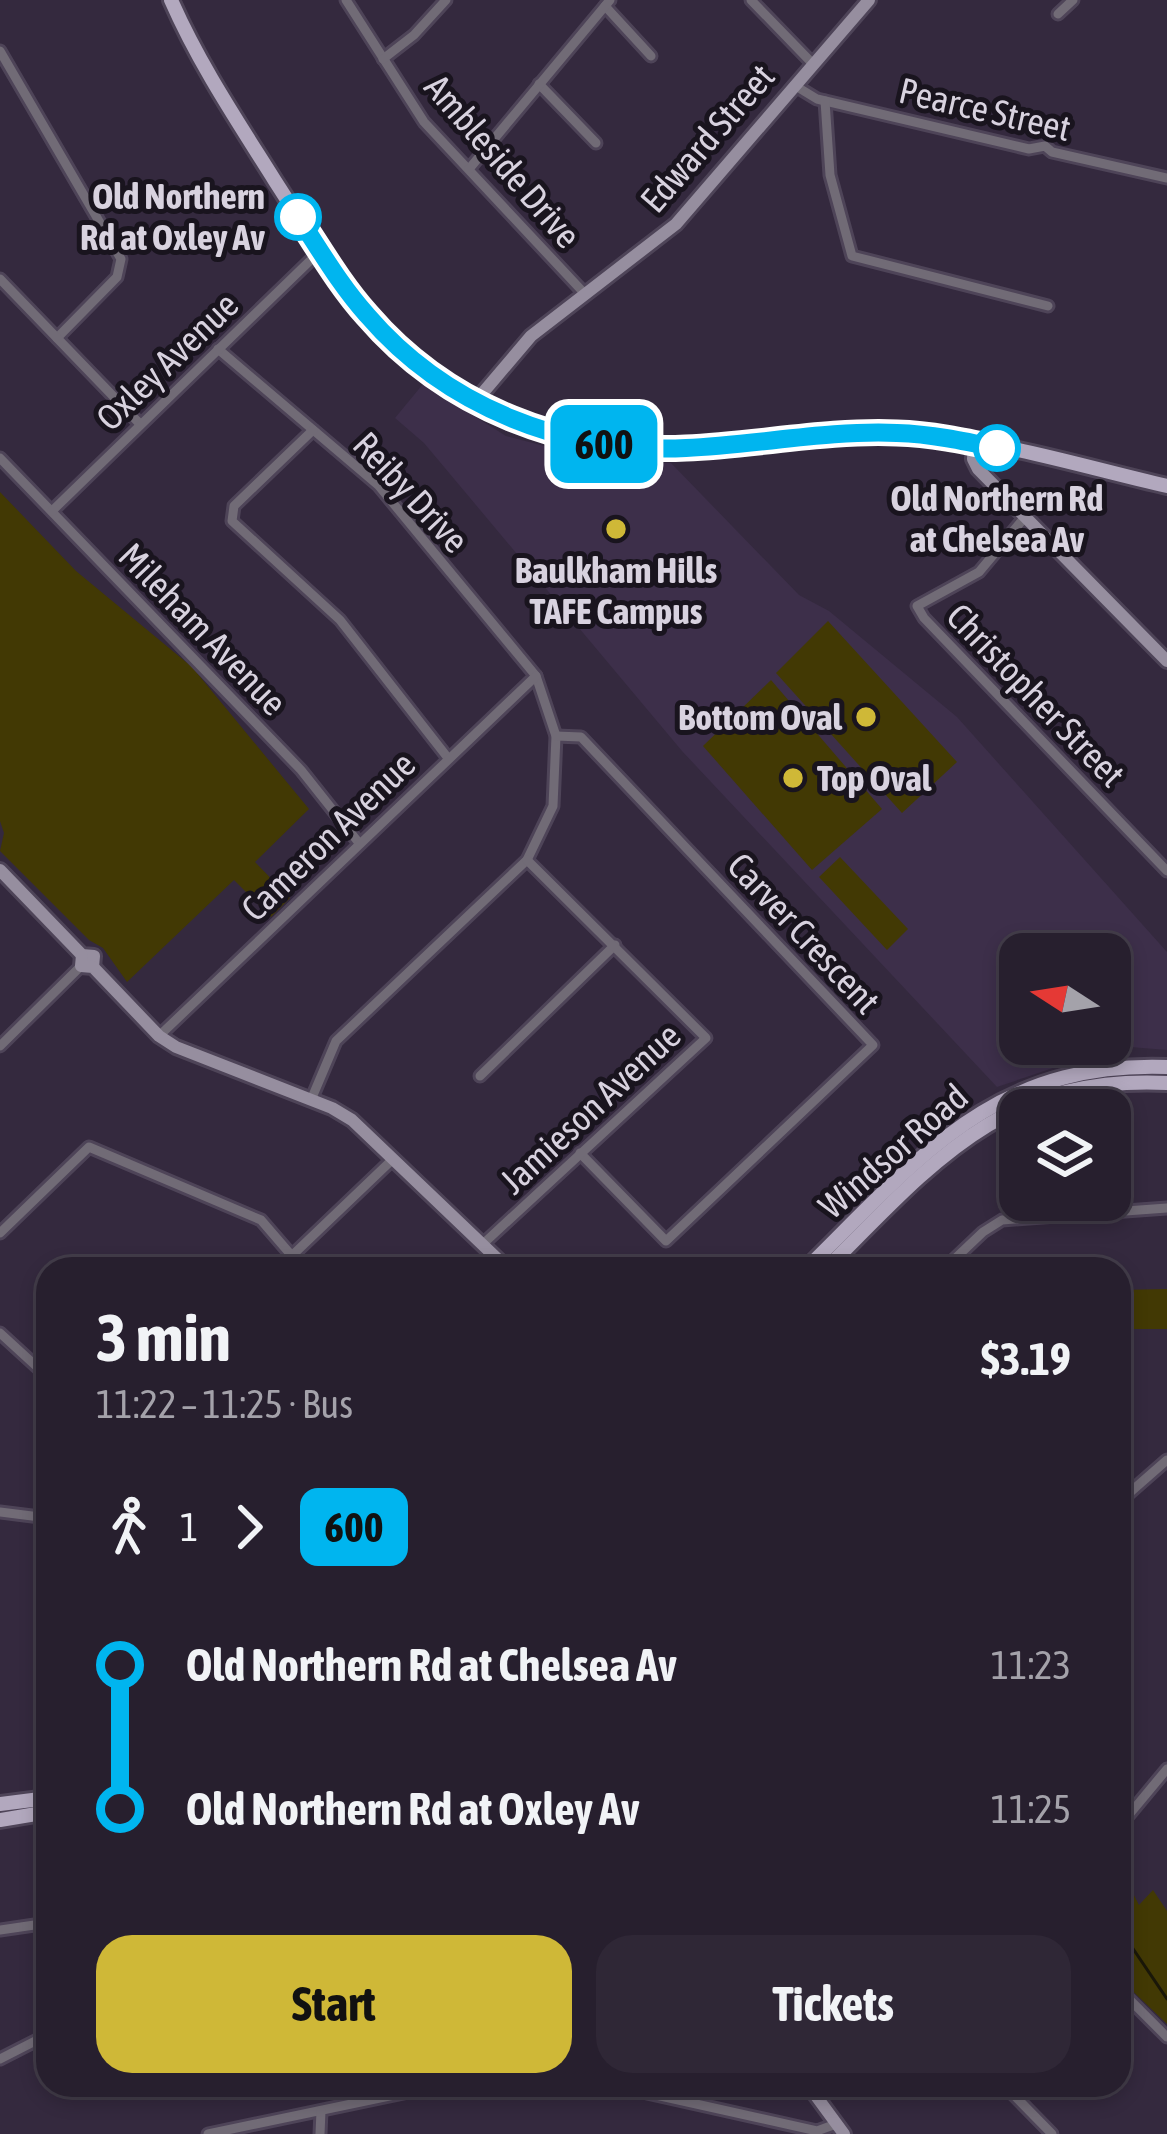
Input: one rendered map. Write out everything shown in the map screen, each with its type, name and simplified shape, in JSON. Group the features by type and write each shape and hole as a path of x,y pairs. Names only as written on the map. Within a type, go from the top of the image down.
{"main road":[{"path":"171,0 219,92 364,312 423,369 475,402 547,432 646,449 868,433 926,435 1167,486"},
{"name":"Windsor Road","path":"818,1257 900,1176 988,1106 1065,1075 1100,1068 1167,1067"},
{"name":"Windsor Road","path":"839,1257 954,1147 1010,1111 1078,1090 1167,1083"},
{"path":"0,1804 36,1800"},
{"path":"0,1820 36,1814"}],"street":[{"name":"Ambleside Drive","path":"346,0 424,122 585,294"},
{"path":"383,58 414,35 446,0"},
{"path":"751,0 812,63"},
{"name":"Edward Street","path":"475,402 531,337 676,224 869,0"},
{"path":"1058,14 1073,0"},
{"path":"469,169 607,3 651,56"},
{"path":"0,50 122,259 117,277 57,338"},
{"path":"539,84 596,142"},
{"name":"Pearce Street","path":"794,85 825,100 1029,148 1046,146 1052,152 1167,178"},
{"path":"825,100 830,176 852,256 1048,306"},
{"name":"Oxley Avenue","path":"52,511 320,251"},
{"path":"0,280 140,424"},
{"name":"Reiby Drive","path":"218,350 377,485 536,676 556,736 553,806 526,860 336,1041 311,1100"},
{"path":"231,519 234,506 313,430"},
{"path":"974,443 978,469 1167,661"},
{"name":"Mileham Avenue","path":"0,458 301,770 359,843"},
{"name":"Christopher Street","path":"1025,517 979,572 917,606 1167,871"},
{"path":"216,521 231,519"},
{"path":"231,519 340,620 448,758"},
{"name":"Cameron Avenue","path":"160,1036 536,676"},
{"name":"Carver Crescent","path":"556,736 581,737 873,1045 666,1241 580,1153"},
{"name":"Jamieson Avenue","path":"484,1243 706,1038 526,860"},
{"path":"0,870 160,1036 185,1052 352,1120 497,1257"},
{"path":"0,893 11,881"},
{"path":"479,1076 615,945"},
{"path":"0,1046 85,963"},
{"path":"0,1233 89,1147 261,1220 292,1256 393,1159"},
{"path":"957,1257 1002,1220 1167,1208"},
{"path":"0,1333 36,1367"},
{"path":"1131,1487 1167,1460"},
{"path":"0,1512 36,1518"},
{"path":"1131,1812 1167,1769"},
{"path":"0,1930 36,1925"},
{"path":"1131,2001 1167,2037"},
{"path":"0,2059 36,2041"},
{"path":"208,2134 386,2097"},
{"path":"665,2097 817,2131 840,2129"},
{"path":"817,2097 840,2129"},
{"path":"1016,2097 1052,2134"},
{"path":"320,2134 321,2111"}],"shaded area":[{"path":"423,384 506,436 598,460 671,463 799,595 829,611 957,717 1167,952 1167,1050 1131,1047 1131,933 999,933 999,1065 1062,1065 997,1087 682,751 424,443 395,418"},
{"path":"0,492 76,571 192,667 309,809 255,862 290,898 271,917 234,880 127,982 103,948 89,940 0,851 4,833 0,821"},
{"name":"Bottom Oval","path":"828,621 957,762 902,813 776,673"},
{"name":"Top Oval","path":"771,680 882,809 812,870 703,746"},
{"path":"840,857 908,929 887,950 819,877"},
{"path":"1167,1289 1167,1329 1131,1329 1131,1290"},
{"path":"1131,1889 1139,1905 1153,1890 1167,1911 1167,2024 1131,1990"}],"waterway":[{"path":"1131,1946 1167,1999"}],"bus line":[{"name":"600","path":"298,217 364,312 411,359 475,402 547,432 646,449 868,433 926,435 997,448"}],"place":[{"name":"Old Northern Rd at Oxley Av","path":"298,217"},
{"name":"Old Northern Rd at Chelsea Av","path":"997,448"},
{"name":"Baulkham Hills TAFE Campus","path":"616,529"},
{"name":"Bottom Oval","path":"866,717"},
{"name":"Top Oval","path":"793,778"}]}
